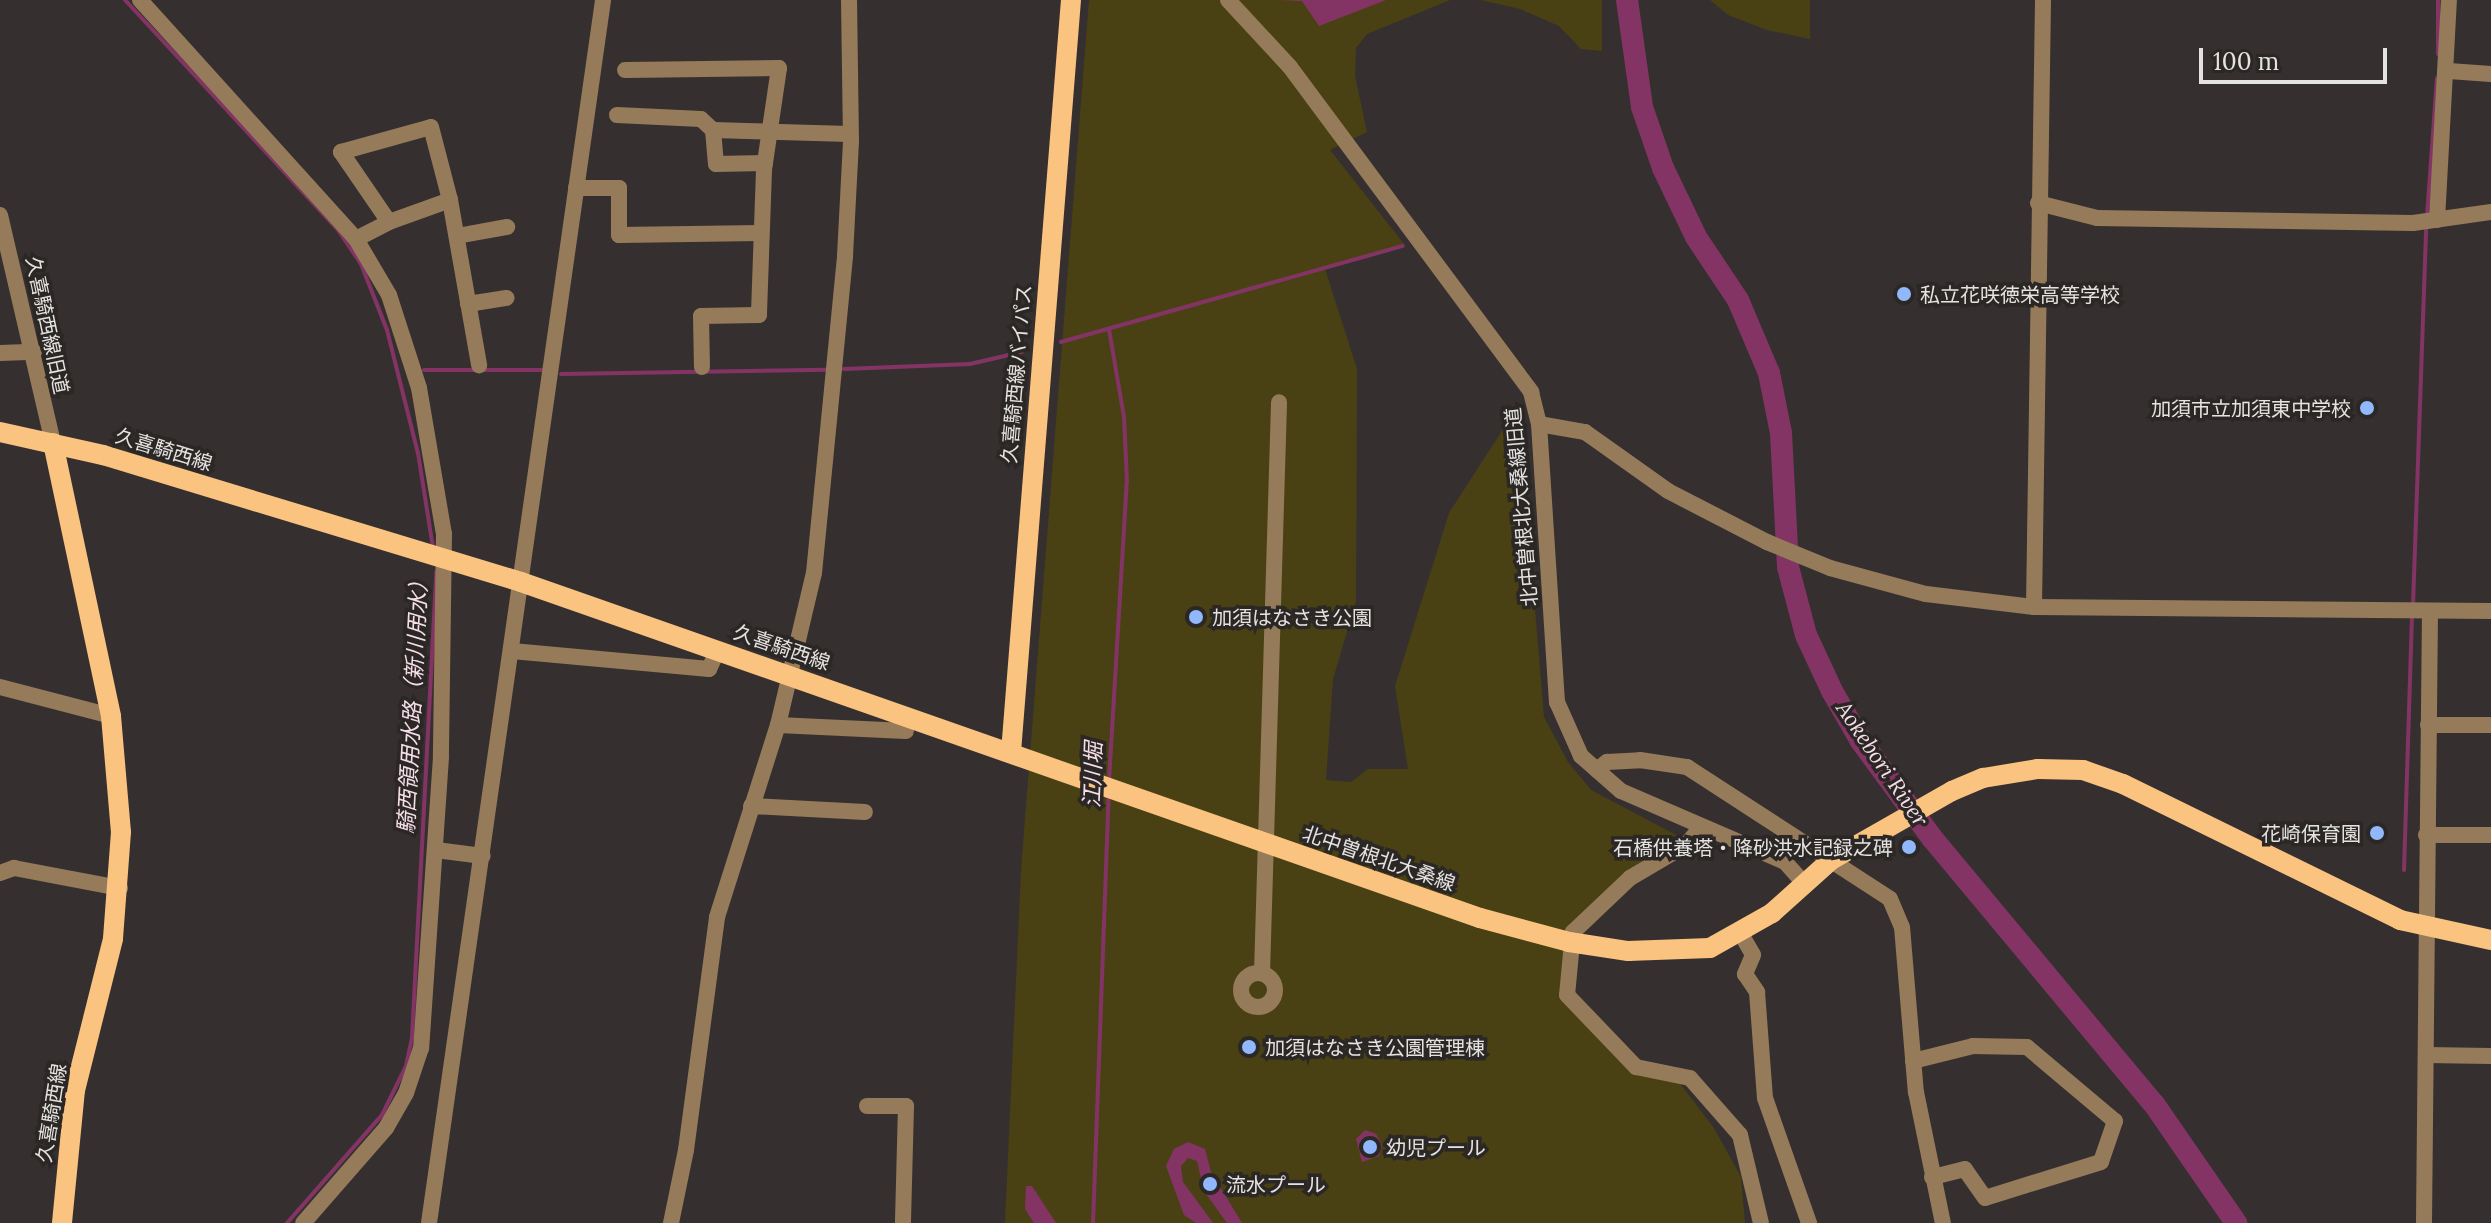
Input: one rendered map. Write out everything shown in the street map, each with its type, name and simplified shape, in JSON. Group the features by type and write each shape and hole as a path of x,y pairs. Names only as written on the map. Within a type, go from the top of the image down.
{"main road":[{"name":"久喜騎西線バイパス","path":"1011,752 1071,0"},
{"path":"0,432 53,443"},
{"name":"久喜騎西線","path":"62,1223 75,1090 113,939 120,888 119,776 111,716 53,443 521,582 1011,752"},
{"name":"北中曽根北大桑線","path":"1011,752 1480,918 1569,942 1678,951 1710,948 1741,934 1772,913 1802,881 1831,860 1898,826 1970,782 2000,773 2083,770 2161,801 2293,869 2425,927 2491,940"}],"street":[{"path":"140,0 356,239 389,295 419,388 447,559 427,1014 415,1069 386,1128 303,1223"},
{"path":"429,1223 603,0"},
{"path":"671,1223 686,1150 712,943 778,725 822,517 850,134 849,0"},
{"name":"北中曽根北大桑線旧道","path":"1228,0 1290,67 1521,375 1539,424 1557,702 1581,756 1621,791 1700,828 1785,862 1802,881"},
{"path":"2034,607 2043,0"},
{"path":"2437,220 2449,71 2449,0"},
{"path":"625,70 779,68 773,132 765,163 759,315 701,316 702,367"},
{"path":"2449,71 2491,74"},
{"path":"617,115 701,119 713,130 850,134"},
{"path":"389,222 341,152 431,127 450,200 479,365"},
{"path":"713,130 716,164 765,163"},
{"path":"576,188 619,188 619,235 761,233"},
{"path":"356,239 389,222 450,200"},
{"path":"2038,203 2097,218 2437,220 2491,212"},
{"name":"久喜騎西線旧道","path":"0,215 53,443"},
{"path":"457,236 507,227"},
{"path":"468,304 507,298"},
{"path":"0,353 34,352"},
{"path":"1262,973 1263,843 1279,402"},
{"path":"1539,424 1585,432 1668,491 1767,542 1830,568 1926,594 2034,607 2491,611"},
{"path":"2424,1223 2430,611"},
{"path":"512,651 709,669 718,650"},
{"path":"0,687 111,716"},
{"path":"778,725 906,731"},
{"path":"2428,725 2491,725"},
{"path":"1597,770 1607,762 1640,760 1687,767 1884,892 1900,917 1913,1061 1932,1177 1943,1223"},
{"path":"751,806 865,812"},
{"path":"1700,828 1686,845 1630,878 1569,942 1567,995 1636,1067 1690,1078 1740,1135 1761,1223"},
{"path":"2426,835 2491,835"},
{"path":"436,850 483,856"},
{"path":"0,873 14,868 120,888"},
{"path":"1741,934 1753,955 1745,974 1757,992 1765,1098 1809,1223"},
{"path":"1913,1061 1973,1046 2027,1047 2115,1121 2101,1162 1985,1198 1965,1169 1932,1177"},
{"path":"2426,1055 2491,1056"},
{"path":"867,1106 906,1106 903,1223"}],"shaded area":[{"name":"加須はなさき公園","path":"1089,0 1450,0 1367,34 1356,48 1355,76 1367,132 1330,150 1404,244 1325,269 1357,369 1356,601 1333,679 1326,780 1351,782 1368,769 1408,769 1395,686 1449,513 1518,406 1544,717 1568,762 1591,790 1682,838 1568,927 1563,997 1633,1071 1678,1081 1714,1128 1741,1177 1745,1223 1005,1223 1021,870"},
{"path":"1280,0 1386,0 1319,26 1302,1"},
{"path":"1481,0 1602,0 1602,51 1581,49 1559,26 1520,9"},
{"path":"1710,0 1810,0 1810,39 1767,30 1728,15"},
{"name":"幼児プール","path":"1365,1130 1376,1134 1382,1145 1379,1156 1362,1162 1356,1139"},
{"name":"流水プール","path":"1188,1142 1205,1149 1211,1172 1242,1223 1227,1223 1204,1191 1197,1161 1188,1158 1181,1166 1183,1182 1213,1223 1196,1223 1184,1215 1166,1166 1174,1149"},
{"path":"1026,1186 1032,1186 1056,1223 1034,1223 1025,1209"}],"waterway":[{"name":"騎西領用水路（新川用水）","path":"125,0 338,230 361,264 387,330 418,453 433,548"},
{"name":"Aokebori River","path":"1627,0 1642,107 1663,168 1696,237 1738,300 1769,373 1781,433 1788,567 1806,635 1832,691 1861,741 1932,838 2154,1104 2236,1223"},
{"path":"2438,0 2438,54"},
{"path":"2427,217 2437,78"},
{"path":"2413,605 2426,226"},
{"path":"1061,342 1403,246"},
{"name":"江川堀","path":"1109,329 1124,417 1127,482 1109,781"},
{"path":"844,369 970,364 1022,352"},
{"path":"424,370 544,370"},
{"path":"561,374 828,370"},
{"name":"騎西領用水路（新川用水）","path":"287,1223 382,1115 406,1066 412,1037 436,572"},
{"path":"2404,870 2412,614"},
{"name":"江川堀","path":"1093,1223 1109,794"}],"place":[{"name":"私立花咲徳栄高等学校","path":"1904,294"},
{"name":"加須市立加須東中学校","path":"2367,408"},
{"name":"加須はなさき公園","path":"1196,617"},
{"name":"花崎保育園","path":"2377,833"},
{"name":"石橋供養塔・降砂洪水記録之碑","path":"1909,847"},
{"name":"加須はなさき公園管理棟","path":"1249,1047"},
{"name":"幼児プール","path":"1370,1147"},
{"name":"流水プール","path":"1210,1184"}]}
